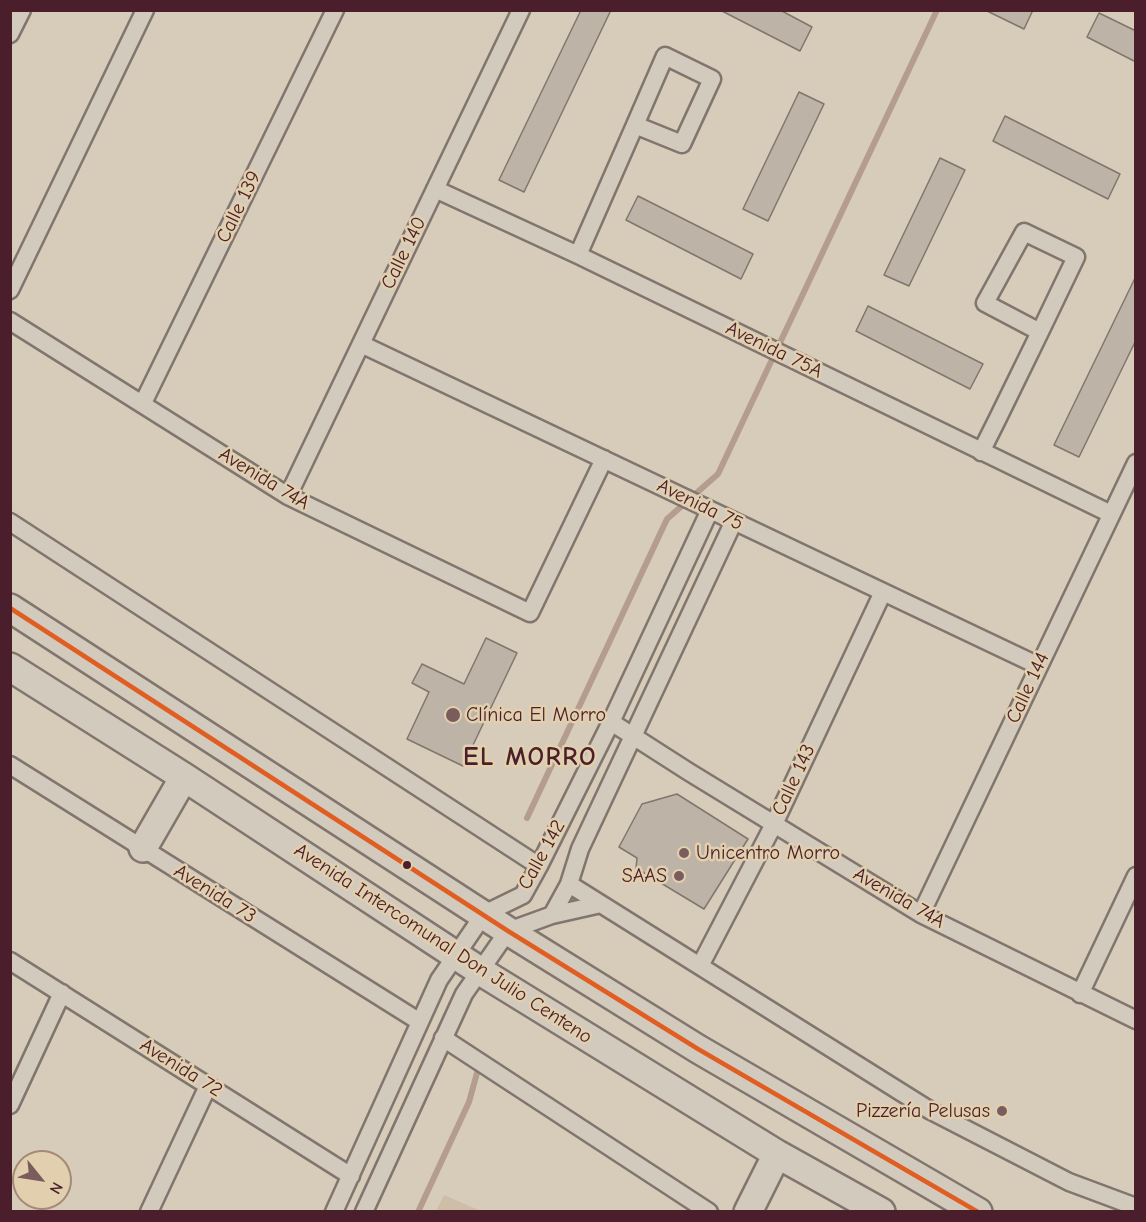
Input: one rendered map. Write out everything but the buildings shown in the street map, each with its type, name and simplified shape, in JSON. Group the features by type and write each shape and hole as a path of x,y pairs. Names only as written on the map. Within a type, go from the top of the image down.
{"main road":[{"path":"10,608 508,931 698,1049 978,1212"},
{"name":"Avenida Intercomunal Don Julio Centeno","path":"10,667 184,777 480,971 777,1154 881,1212"},
{"path":"143,848 184,777"},
{"path":"748,1212 777,1154"}],"street":[{"path":"10,33 22,10"},
{"path":"10,290 145,10"},
{"name":"Calle 139","path":"143,403 334,10"},
{"name":"Calle 140","path":"288,496 521,10"},
{"path":"578,255 665,56 712,79 682,144 635,125"},
{"name":"Avenida 75A","path":"435,189 578,255 1111,514"},
{"path":"981,452 1040,332 1076,257 1024,232 985,303 1040,332"},
{"name":"Avenida 74A","path":"10,321 288,496 530,614 604,459"},
{"name":"Avenida 75","path":"361,344 1039,666"},
{"name":"Calle 144","path":"921,914 1136,463"},
{"name":"Calle 142","path":"334,1212 439,980 484,914 523,895 611,722 706,507"},
{"name":"Calle 142","path":"508,931 552,915 569,884 580,849 632,736 734,521"},
{"path":"10,522 538,866"},
{"name":"Calle 143","path":"700,966 774,824 883,592"},
{"name":"Avenida 74A","path":"611,722 921,914 1136,1020"},
{"name":"Avenida 73","path":"10,765 420,1022"},
{"path":"1080,994 1136,876"},
{"path":"569,884 932,1111 1069,1182 1136,1207"},
{"path":"552,915 601,904"},
{"path":"363,1212 464,994 508,931"},
{"name":"Avenida 72","path":"10,961 351,1176"},
{"path":"10,1105 62,993"},
{"path":"442,1038 709,1212"},
{"path":"148,1212 208,1086"}],"shaded area":[{"path":"444,1195 481,1211 436,1211"}],"waterway":[{"path":"527,818 667,519 718,474 937,10"},
{"path":"418,1212 469,1102 477,1073"}],"transit line":[{"path":"10,608 508,931 698,1049 978,1212"}],"place":[{"name":"Clínica El Morro","path":"453,715"},
{"name":"Unicentro Morro","path":"684,853"},
{"name":"SAAS","path":"679,876"},
{"name":"Pizzería Pelusas","path":"1002,1111"}],"district":[{"name":"EL MORRO","path":"530,758"}]}
